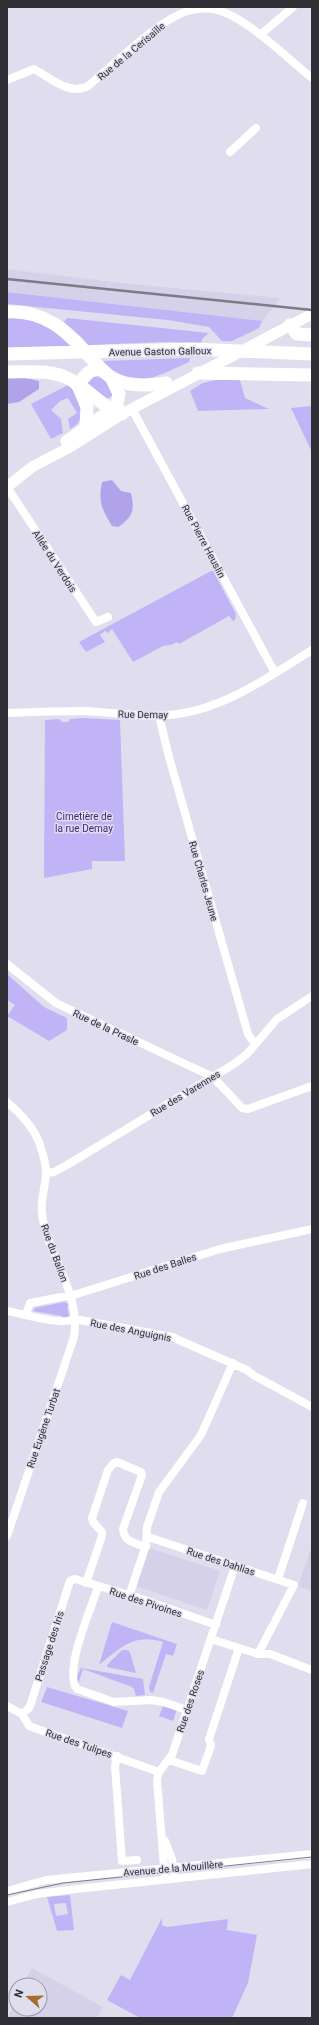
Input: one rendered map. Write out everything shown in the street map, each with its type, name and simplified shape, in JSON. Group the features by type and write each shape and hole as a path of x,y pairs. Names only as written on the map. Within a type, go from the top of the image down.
{"main road":[{"path":"7,487 86,426 202,371 289,323 312,308"},
{"path":"7,312 21,311 46,318 68,332 100,368 111,377 121,382 142,386 166,383"},
{"path":"32,467 58,453 68,444 109,417 166,383 289,323 312,314"},
{"path":"289,323 298,334 312,335"},
{"name":"Avenue Gaston Galloux","path":"7,354 193,349 312,354"},
{"path":"78,385 89,372 100,368"},
{"path":"202,371 312,375"},
{"path":"7,372 53,374 66,377 102,405 119,411"},
{"path":"111,377 119,394 119,411"},
{"path":"78,385 86,403 86,426"}],"street":[{"path":"293,7 260,35 312,78"},
{"name":"Rue de la Cerisaille","path":"7,80 34,69 67,88 81,90 88,86 163,23 188,11 212,9 222,11 260,35"},
{"path":"230,152 256,128"},
{"name":"Rue Pierre Heuslin","path":"119,411 275,673"},
{"name":"Allée du Verdois","path":"7,487 96,622 108,617"},
{"name":"Rue Demay","path":"7,713 82,711 159,716 178,714 211,705 240,694 312,650"},
{"name":"Rue Charles Jeune","path":"159,716 173,772 248,1034 255,1044"},
{"name":"Rue de la Prasle","path":"7,964 56,1003 213,1077"},
{"name":"Rue des Varennes","path":"46,1173 54,1172 67,1165 238,1061 277,1019 312,996"},
{"path":"213,1077 237,1104 242,1108 248,1109 312,1086"},
{"name":"Rue du Ballon","path":"7,1102 29,1126 39,1141 46,1173 41,1201 45,1229 71,1295 75,1319"},
{"name":"Rue des Balles","path":"26,1314 30,1303 71,1295 220,1249 312,1229"},
{"name":"Rue des Anguignis","path":"7,1311 58,1321 70,1322 75,1319 172,1337 233,1363 312,1407"},
{"name":"Rue Eugène Turbat","path":"7,1536 74,1337 75,1319"},
{"path":"130,1596 146,1547 148,1537 147,1527 159,1492 201,1435 233,1363"},
{"path":"86,1583 102,1536 102,1532 92,1522 92,1518 108,1470 114,1463 125,1465 141,1472 142,1475 124,1529 124,1535 129,1541 146,1547"},
{"path":"278,1579 303,1503"},
{"name":"Rue des Dahlias","path":"148,1537 294,1584 258,1654"},
{"name":"Rue des Roses","path":"159,1772 169,1760 235,1566"},
{"name":"Rue des Pivoines","path":"76,1579 216,1625"},
{"name":"Passage des Iris","path":"22,1714 29,1708 70,1581 76,1579"},
{"path":"98,1587 73,1662 74,1685 77,1689 114,1702 151,1700 163,1702 187,1710"},
{"path":"211,1639 258,1654 270,1654 312,1670"},
{"path":"169,1760 202,1771 211,1746 209,1739 239,1648"},
{"name":"Rue des Tulipes","path":"7,1706 22,1714 29,1726 159,1772"},
{"path":"117,1756 115,1766 122,1861 137,1860"},
{"path":"159,1772 157,1783 165,1879"},
{"path":"162,1834 175,1867 176,1878"},
{"name":"Avenue de la Mouillère","path":"7,1891 52,1879 312,1854"},
{"name":"Avenue de la Mouillère","path":"7,1902 37,1894 312,1864"},
{"path":"34,1883 37,1894"}],"shaded area":[{"path":"7,269 121,283 281,298 262,321 7,292"},
{"path":"7,378 25,378 39,381 39,389 19,402 7,404"},
{"path":"112,480 121,491 131,493 133,504 132,513 127,520 118,527 112,526 103,510 100,495 102,482"},
{"path":"312,1546 312,1591 298,1586"},
{"path":"149,1548 220,1571 207,1610 136,1586"},
{"path":"32,1968 103,2007 97,2018 7,2018 8,2016 48,2017 48,1977 27,1977"}],"green space":[{"path":"7,292 262,321 259,328 232,341 222,341 209,327 168,320 7,304"},
{"path":"7,316 26,319 49,328 71,346 7,348"},
{"path":"67,318 209,333 203,338 201,343 165,342 88,345 64,322"},
{"path":"190,358 189,362 166,373 145,379 135,379 124,376 114,371 102,361"},
{"path":"92,376 103,379 109,384 115,394 102,402 84,381"},
{"path":"216,380 240,380 245,398 269,409 198,411 190,391 203,383"},
{"path":"68,385 74,390 81,401 82,413 80,419 70,429 68,419 77,413 68,398 60,401 51,410 61,419 63,433 51,439 31,404"},
{"path":"312,406 312,452 291,408"},
{"path":"213,571 236,614 235,620 233,621 229,616 179,644 177,642 171,645 163,646 133,662 112,629 108,633 105,631 100,635 105,642 86,652 79,642"},
{"name":"Cimetière de la rue Demay","path":"83,718 120,720 125,861 92,861 92,869 44,878 45,720 59,719 62,722 68,722 70,719"},
{"path":"7,974 44,1007 67,1018 67,1030 49,1041 7,1016 15,1005 7,1000"},
{"path":"64,1302 69,1304 67,1307 69,1315 67,1319 62,1318 62,1316 33,1311 35,1308"},
{"path":"112,1622 177,1644 173,1656 166,1654 153,1693 150,1692 149,1687 163,1642 144,1639 136,1641 121,1648 99,1665"},
{"path":"122,1650 127,1650 130,1652 136,1673 107,1667 107,1665"},
{"path":"81,1668 143,1679 145,1695 136,1696 132,1687 83,1669 78,1684 76,1678"},
{"path":"47,1687 128,1711 122,1728 41,1702"},
{"path":"164,1704 177,1709 173,1721 159,1716"},
{"path":"70,1895 74,1930 57,1931 47,1897","holes":["66,1903 68,1914 56,1916 54,1904"]},
{"path":"162,1918 162,1925 167,1927 228,1919 227,1930 257,1935 248,1983 232,2018 140,2018 107,2000 121,1975 130,1980"}],"tram line":[{"path":"7,1895 63,1883 312,1857"}],"railway":[{"path":"7,279 312,310"}]}
